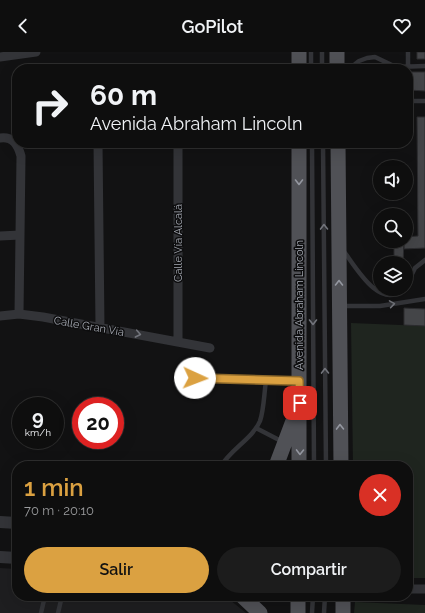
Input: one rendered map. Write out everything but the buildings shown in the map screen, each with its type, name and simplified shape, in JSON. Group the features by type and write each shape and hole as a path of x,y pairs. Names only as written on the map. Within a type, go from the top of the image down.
{"main road":[{"path":"299,52 299,64"},
{"path":"337,52 337,64"},
{"name":"Avenida Abraham Lincoln","path":"299,148 299,461"},
{"path":"338,148 341,461"},
{"path":"278,461 300,403"},
{"path":"247,601 260,613"},
{"path":"298,601 298,613"},
{"path":"343,601 343,613"}],"street":[{"path":"0,57 33,52"},
{"path":"0,138 3,137 12,140"},
{"path":"19,148 22,156 19,314"},
{"path":"98,148 100,327"},
{"name":"Calle Vía Alcalá","path":"178,148 178,342"},
{"path":"0,236 20,235"},
{"name":"Calle Gran Vía","path":"0,316 19,314 43,317 210,348"},
{"path":"0,522 12,523"},
{"path":"0,557 12,558"},
{"path":"413,589 425,589"}],"lane":[{"path":"311,52 311,64"},
{"path":"322,52 322,64"},
{"path":"408,52 408,64"},
{"path":"355,64 367,58 375,57 390,64"},
{"path":"413,67 425,66"},
{"path":"413,101 425,101"},
{"path":"312,148 314,461"},
{"path":"323,148 326,461"},
{"path":"338,244 373,288"},
{"path":"413,272 415,268 425,260"},
{"path":"339,306 380,306 425,299"},
{"path":"181,378 299,381"},
{"path":"224,461 256,428 262,412 266,381"},
{"path":"256,428 285,443"},
{"path":"41,613 44,601"},
{"path":"58,613 61,601"},
{"path":"312,613 313,601"},
{"path":"324,613 325,601"}],"shaded area":[{"path":"351,323 425,326 425,578 413,578 413,461 353,461"},
{"path":"0,568 12,569 12,601 231,601 246,613 0,613"},
{"path":"355,602 425,605 425,613 354,613"}],"route":[{"path":"195,378 299,381 300,403"}]}
